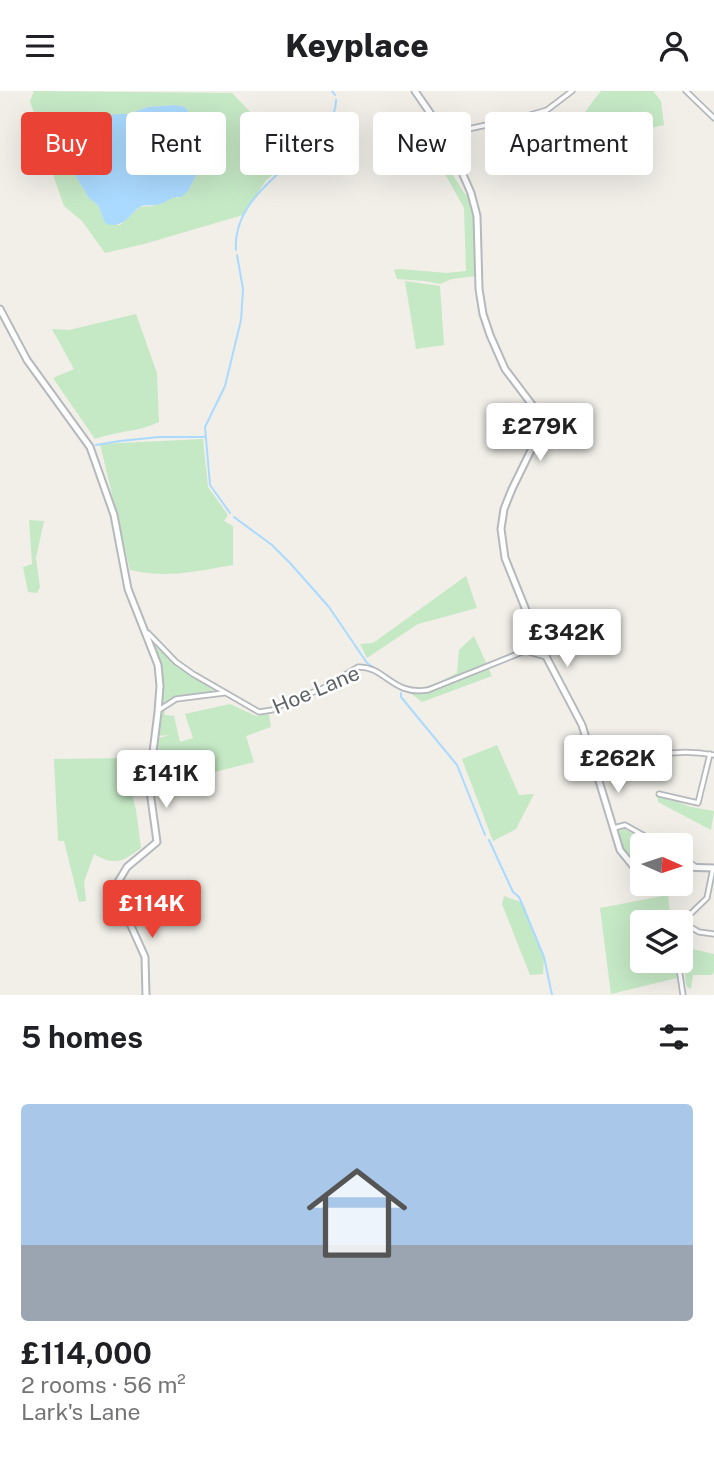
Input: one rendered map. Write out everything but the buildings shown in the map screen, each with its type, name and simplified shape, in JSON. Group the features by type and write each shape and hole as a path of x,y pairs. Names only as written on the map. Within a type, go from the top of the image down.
{"street":[{"path":"415,91 430,112"},
{"path":"471,128 547,110 572,91"},
{"path":"686,91 714,118"},
{"path":"463,175 475,204 479,236 479,289 490,335 505,369 533,407 539,421 537,438 508,499 501,530 505,558 545,657 575,709 597,769 624,858 630,863"},
{"path":"0,309 27,360 90,447 96,460 114,515 128,589 148,633 158,665 160,686 149,784 157,842 127,867 120,876 118,890 145,957 146,995"},
{"name":"Hoe Lane","path":"148,633 176,662 253,710 264,712 320,690 353,669 364,667 403,689 415,692 428,690 525,651"},
{"path":"525,651 535,635"},
{"path":"525,651 545,657"},
{"path":"158,712 176,699 224,693"},
{"path":"597,769 640,757 684,752 712,754 698,803 659,793"},
{"path":"614,828 625,825 640,833"},
{"path":"693,865 713,868 707,898 693,911"},
{"path":"693,930 714,934"},
{"path":"680,973 683,995"}],"green space":[{"path":"34,91 232,93 250,112 240,112 240,175 273,175 266,180 243,215 105,253 82,221 64,206 53,175 75,175 89,198 98,205 105,223 120,225 139,207 153,206 172,196 178,198 188,191 196,175 226,175 226,112 188,112 185,107 175,105 148,107 112,119 112,112 33,112 30,101"},
{"path":"601,91 653,91 661,101 664,125 653,127 653,112 586,112"},
{"path":"446,175 453,175 467,195 467,190 474,208 476,276 452,279 440,284 397,279 394,270 400,269 447,273 466,271 464,208"},
{"path":"405,281 440,286 444,345 416,349"},
{"path":"136,314 157,373 159,422 95,439 53,378 74,369 52,329 69,330"},
{"path":"203,439 208,487 228,515 224,521 233,526 233,565 169,574 130,570 100,444"},
{"path":"29,520 44,521 36,558 40,587 37,593 28,592 23,567 32,564"},
{"path":"466,576 477,608 418,624 367,658 360,644 373,643"},
{"path":"474,636 492,676 422,702 408,691 436,684 457,673 459,650"},
{"path":"154,645 214,691 175,697 164,704 161,702 161,673"},
{"path":"230,704 256,716 269,714 271,727 246,736 254,762 160,786 158,738 171,735 157,736 161,712 164,709 165,715 174,716 180,742 193,738 185,714"},
{"path":"497,745 519,795 534,794 516,829 493,841 462,759"},
{"path":"127,758 141,848 118,861 94,854 84,882 86,901 79,902 64,841 58,841 54,759"},
{"path":"657,794 691,807 714,811 711,830 658,802"},
{"path":"624,829 632,833 630,860 621,848 619,831"},
{"path":"504,896 523,903 544,957 543,974 530,975 502,904"},
{"path":"668,896 670,910 630,910 630,973 676,973 677,978 611,994 600,908"},
{"path":"693,949 714,954 712,975 693,975 691,989 686,982 686,973 693,973"}],"water":[{"path":"175,105 185,107 188,112 134,112 148,107"},
{"path":"126,114 126,175 196,175 188,191 181,197 140,207 116,225 105,223 98,205 89,198 75,175 112,175 112,115"}],"waterway":[{"path":"332,91 335,95"},
{"path":"236,250 239,226 250,204 266,185 320,135 332,118 336,100"},
{"path":"230,513 210,485 205,427 225,386 241,320 243,289 237,255"},
{"path":"96,445 159,437 205,437"},
{"path":"234,517 272,545 290,563 329,607 367,663 392,680"},
{"path":"401,693 401,697 457,765 485,835"},
{"path":"489,840 513,892 519,897 544,957 552,995"}]}
